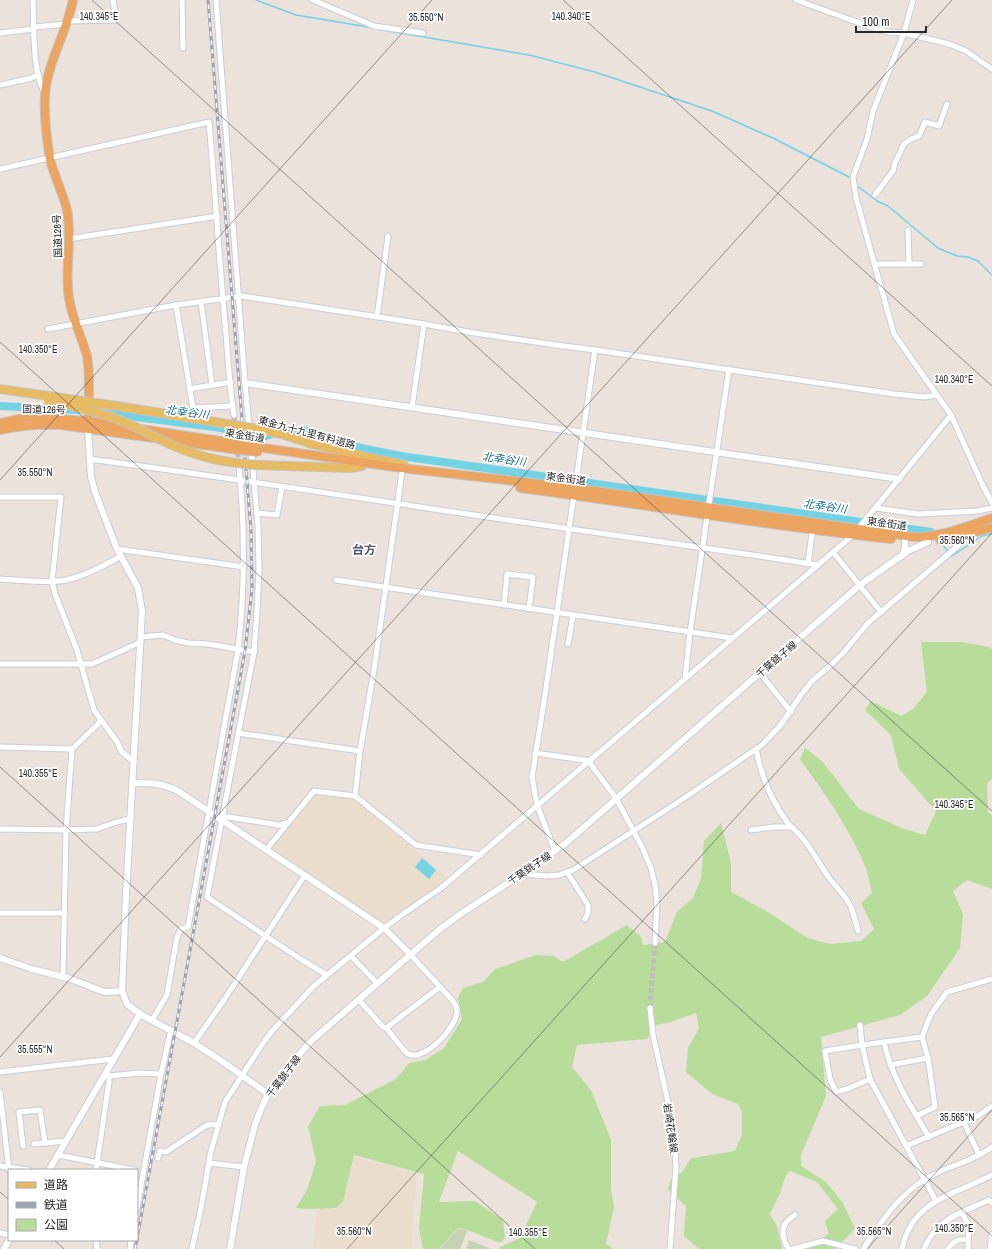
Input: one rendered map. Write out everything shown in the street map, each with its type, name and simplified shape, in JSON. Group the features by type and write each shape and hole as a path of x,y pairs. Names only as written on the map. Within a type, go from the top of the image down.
{"highway":[{"name":"国道128号","path":"73,0 68,22 49,74 45,94 45,109 50,159 67,212 68,290 89,368 88,425"},
{"name":"国道126号","path":"0,423 29,417 88,425"},
{"name":"国道126号","path":"0,430 41,424 88,425"},
{"name":"東金街道","path":"88,425 402,472 575,492"},
{"name":"東金街道","path":"258,450 466,476 708,512 928,542 992,528"},
{"name":"東金街道","path":"905,538 936,536 992,518"}],"main road":[{"name":"東金九十九里有料道路","path":"0,390 123,407 252,428 282,434 312,444 396,463 455,471 466,476"},
{"name":"東金九十九里有料道路","path":"0,390 99,413 123,422 173,446 204,457 227,462 258,465 350,468 362,466"}],"street":[{"path":"33,0 36,69 45,94"},
{"path":"0,33 68,22 116,20 113,0"},
{"path":"182,0 183,48"},
{"path":"216,0 245,383 255,482 259,569 254,652 207,897 327,975"},
{"path":"313,0 374,26 423,33"},
{"path":"796,0 843,18 888,32 904,33 949,44 966,51 992,68"},
{"path":"912,0 904,33 873,111 867,139 854,177 856,198 894,334 951,415 992,503"},
{"path":"0,85 25,80 38,74"},
{"path":"875,195 893,171 904,144 919,136 925,122 938,126 948,104"},
{"path":"0,169 50,159 209,122 234,415"},
{"path":"68,239 218,216"},
{"path":"908,230 909,264"},
{"path":"377,317 388,236"},
{"path":"874,264 921,264"},
{"path":"48,329 176,305 223,298 247,297 468,332 894,394 925,397 937,395"},
{"path":"201,302 212,385"},
{"path":"176,305 193,408 233,406"},
{"path":"412,407 424,324"},
{"path":"555,851 537,805 532,777 595,350"},
{"path":"685,679 702,547 729,369"},
{"path":"189,389 230,382"},
{"path":"245,383 900,479"},
{"path":"192,1249 209,1163 225,1102 242,1074 272,1031 306,994 327,975 384,928 441,888 481,855 537,805 834,552 856,532 951,415"},
{"path":"88,425 89,459 91,477 95,492 117,549 138,588 142,611 122,991 127,1004 140,1014 194,1043 242,1074 268,1094"},
{"path":"89,459 240,479 282,487 818,565"},
{"path":"152,1020 167,995 177,937 181,929 188,927 238,650 242,617 244,567 239,466"},
{"path":"355,796 360,751 402,472"},
{"path":"257,513 277,515 282,487"},
{"path":"0,497 61,497 52,581 55,594 78,650 94,710 118,743 120,751 134,762"},
{"path":"876,508 918,514 977,511 992,508"},
{"path":"522,874 546,876 559,875 573,870 683,799 756,749 771,737 791,712 812,680 831,665 844,652 868,623 960,545 967,533"},
{"path":"808,564 812,534"},
{"path":"902,556 905,549 905,538"},
{"name":"千葉銚子線","path":"230,1249 244,1167 255,1125 261,1109 268,1094 311,1040 378,984 410,954 458,915 522,874 566,843 860,585 902,556 928,542"},
{"path":"117,549 244,567"},
{"path":"834,552 881,612"},
{"path":"0,579 65,580 81,576 121,556"},
{"path":"504,605 507,574 532,577 529,609"},
{"path":"336,580 732,638"},
{"path":"568,644 573,615"},
{"path":"0,664 92,664 141,640 163,635 175,640 254,652"},
{"path":"760,673 791,712"},
{"path":"63,976 66,830 72,748 101,721"},
{"path":"238,733 360,751"},
{"path":"0,746 72,748"},
{"path":"756,749 760,769 779,810 788,824 799,833 848,902 852,909 858,931"},
{"path":"535,752 590,761 616,798 647,858 655,885 657,902 655,943"},
{"path":"133,783 158,783 178,791 221,818 266,850 384,928 453,1001 457,1010 455,1019 446,1035 428,1050 416,1055 408,1054 359,1000"},
{"path":"266,850 314,791 355,796 416,845 481,855"},
{"path":"221,818 279,825 288,823"},
{"path":"0,829 66,830 97,828 131,819"},
{"path":"751,830 774,827 792,828"},
{"path":"567,872 588,905 588,913 585,920"},
{"path":"194,1043 305,876"},
{"path":"0,913 65,913"},
{"path":"351,956 378,984"},
{"path":"0,958 32,969 63,976 104,992 122,991"},
{"path":"916,1116 936,1107 928,1058 922,1037 931,1014 947,992 992,978"},
{"path":"386,1028 440,987"},
{"name":"岩崎花輪線","path":"650,1008 653,1035 670,1111 674,1138 676,1167 670,1249"},
{"path":"50,1169 107,1075 113,1059 140,1014"},
{"path":"860,1025 862,1045 870,1079 936,1201"},
{"path":"138,1203 161,1074 171,1030"},
{"path":"870,1079 836,1092 830,1079 825,1051 922,1037"},
{"path":"884,1042 890,1065 916,1116 929,1137"},
{"path":"890,1065 928,1058"},
{"path":"0,1072 113,1059"},
{"path":"107,1075 139,1073 161,1074"},
{"path":"96,1169 109,1082 107,1075"},
{"path":"0,1092 1,1111 9,1169 0,1166"},
{"path":"906,1146 978,1116 992,1106"},
{"path":"23,1146 19,1112 40,1110 45,1143"},
{"path":"964,1122 979,1155"},
{"path":"158,1158 160,1151 166,1152 207,1125 219,1124"},
{"path":"34,1144 66,1141"},
{"path":"864,1249 885,1216 908,1191 938,1172 979,1155 992,1147"},
{"path":"58,1155 129,1169"},
{"path":"209,1163 244,1167"},
{"path":"138,1171 144,1172"},
{"path":"902,1249 906,1235 915,1217 928,1206 992,1175"},
{"path":"924,1249 928,1240 937,1228 946,1220 989,1200 992,1203"},
{"path":"962,1213 969,1226 968,1249"},
{"path":"789,1249 786,1246 784,1233 785,1224 795,1214"},
{"path":"991,1249 992,1235"},
{"path":"948,1249 952,1243 957,1240 968,1239"},
{"path":"793,1249 823,1241 855,1249"}],"shaded area":[{"path":"317,794 355,800 448,878 434,890 387,921 381,922 271,848"},
{"path":"354,1157 417,1174 411,1245 414,1249 313,1249 317,1208 336,1209 343,1204"}],"green space":[{"path":"921,642 962,642 989,647 992,649 992,779 987,783 988,812 992,815 992,889 967,880 953,891 963,914 960,948 927,996 900,1015 821,1037 826,1096 801,1155 801,1166 826,1182 843,1203 855,1229 835,1249 805,1249 829,1234 825,1221 838,1209 817,1182 790,1171 786,1175 780,1193 770,1214 777,1226 782,1249 699,1249 684,1236 686,1206 668,1190 671,1179 682,1172 691,1158 735,1151 742,1135 742,1112 738,1104 712,1094 686,1072 688,1048 699,1028 696,1013 671,1022 656,1025 647,1039 577,1045 572,1067 591,1090 611,1140 611,1190 614,1207 606,1244 614,1249 499,1249 500,1247 520,1238 537,1202 458,1151 439,1202 475,1201 503,1220 505,1238 500,1243 473,1232 458,1228 439,1249 423,1249 419,1228 424,1174 354,1155 343,1202 336,1208 296,1208 307,1190 316,1162 308,1126 320,1106 345,1105 396,1079 409,1063 425,1060 444,1048 462,1019 458,998 463,988 483,982 495,969 536,955 553,956 563,962 627,925 641,937 643,945 665,942 677,912 693,898 701,878 704,841 721,823 731,863 731,892 766,911 808,938 829,944 861,941 874,929 861,903 872,893 866,869 844,824 800,759 805,748 822,761 859,809 904,829 925,835 936,811 899,769 891,735 865,710 871,701 901,716 913,709 927,692"},
{"path":"458,1229 467,1231 460,1249 440,1249"},
{"path":"469,1240 491,1249 466,1249"}],"water":[{"path":"422,858 436,870 429,879 415,867"}],"waterway":[{"path":"256,0 296,15 374,28"},
{"path":"377,29 529,55 595,72 712,111 775,139 851,179"},
{"path":"856,185 877,201 888,206 938,248 957,256 968,257 978,261 992,275"},
{"name":"北幸谷川","path":"0,406 78,410"},
{"name":"北幸谷川","path":"105,413 215,427 266,436 282,431 304,430 356,447 401,456 931,532"},
{"name":"北幸谷川","path":"941,543 952,556 982,536 992,534"}],"tunnel":[{"path":"234,415 239,465"},
{"path":"650,1008 655,943"}],"railway":[{"path":"138,1234 245,651 252,589 251,531 208,0"},
{"path":"135,1249 137,1241"}],"district":[{"name":"台方","path":"364,550"}]}
